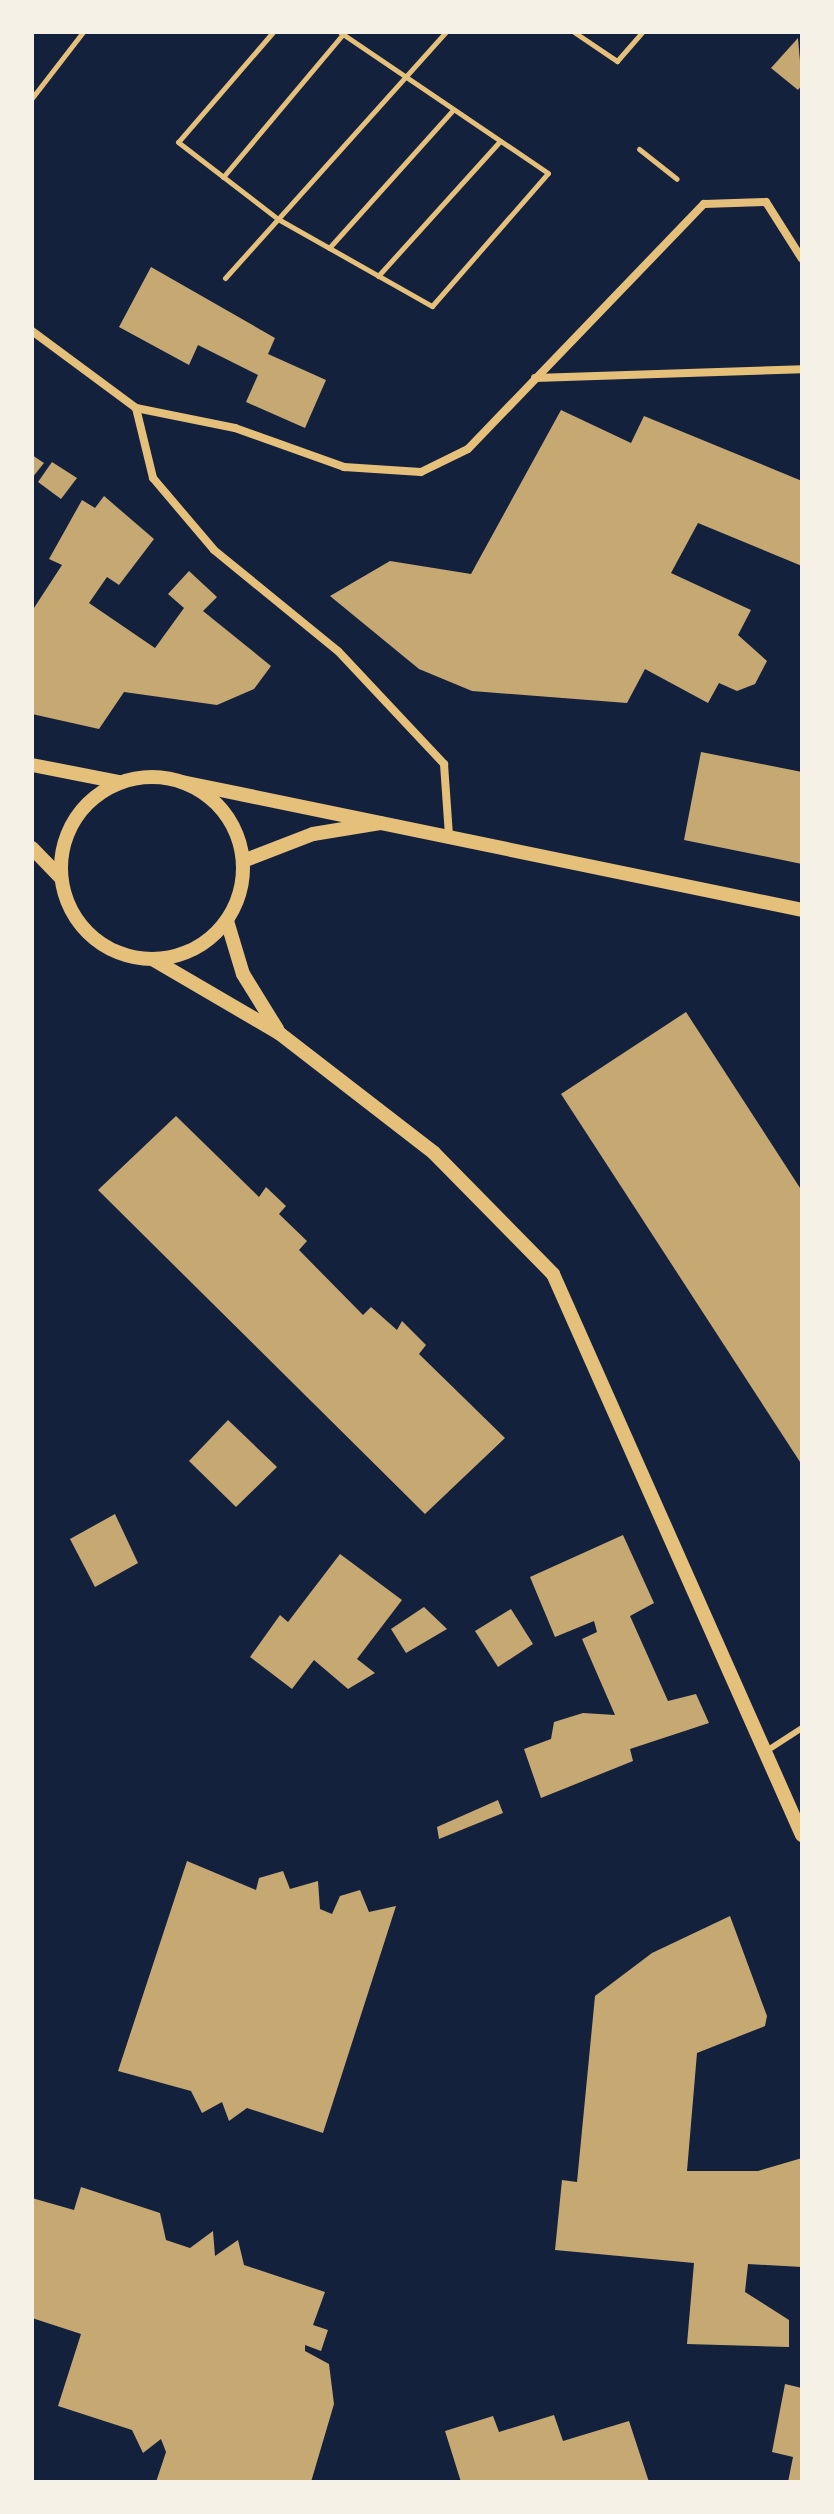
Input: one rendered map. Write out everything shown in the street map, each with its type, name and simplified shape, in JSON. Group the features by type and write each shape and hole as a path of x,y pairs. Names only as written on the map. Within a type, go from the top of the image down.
{"street":[{"path":"32,331 136,408 235,428 344,467 421,472 468,449 704,204 766,202 802,259"},
{"path":"535,378 802,369"},
{"path":"136,408 153,478 214,550 338,651 444,764 449,836"},
{"path":"32,765 119,782"},
{"path":"61,878 74,820 119,782 140,776 388,821 802,910"},
{"path":"154,960 207,941 227,921 243,861 225,812 182,782"},
{"path":"243,861 313,834 388,821"},
{"path":"32,848 61,878 82,927 103,945 154,960 279,1033 434,1153 553,1274 768,1750 802,1835"},
{"path":"227,921 243,974 279,1033"}],"lane":[{"path":"768,1750 802,1728"}],"path":[{"path":"32,98 83,32"},
{"path":"223,177 341,33 548,173 432,306 278,219 223,177 178,142 273,32"},
{"path":"225,278 446,32"},
{"path":"574,32 617,61 642,32"},
{"path":"329,248 453,110"},
{"path":"378,276 500,141"},
{"path":"639,149 704,204"}],"building":[{"path":"798,38 802,85 798,90 771,68"},
{"path":"151,267 275,338 268,354 326,380 305,428 246,402 258,375 198,345 189,365 119,327"},
{"path":"561,410 631,443 644,416 802,481 802,566 698,523 671,573 751,610 738,635 767,661 755,684 737,691 719,683 708,703 645,669 627,703 472,691 419,669 330,596 390,561 471,574"},
{"path":"32,455 44,463 32,478"},
{"path":"52,462 77,478 61,499 38,482"},
{"path":"104,496 154,539 119,585 107,577 89,603 155,648 184,608 168,594 189,571 217,597 203,611 271,666 254,689 217,705 124,692 99,729 32,714 32,611 62,565 49,559 82,500 95,508"},
{"path":"701,752 802,772 802,864 684,840"},
{"path":"686,1012 802,1191 802,1465 561,1094"},
{"path":"176,1116 259,1197 266,1187 286,1206 279,1214 307,1241 299,1250 363,1315 371,1307 397,1330 402,1321 426,1345 419,1354 505,1438 425,1514 98,1190"},
{"path":"228,1420 277,1467 236,1507 189,1461"},
{"path":"115,1514 138,1563 95,1587 70,1539"},
{"path":"623,1535 654,1603 630,1616 668,1701 696,1694 709,1723 630,1749 633,1761 541,1798 524,1749 551,1739 554,1722 583,1713 615,1715 582,1639 597,1632 594,1621 555,1637 530,1577"},
{"path":"340,1554 402,1600 357,1659 375,1673 348,1689 314,1660 292,1689 250,1657 280,1615 288,1622"},
{"path":"424,1607 447,1629 406,1653 391,1629"},
{"path":"511,1609 533,1644 498,1667 475,1631"},
{"path":"498,1800 503,1813 439,1839 437,1827"},
{"path":"187,1861 256,1890 259,1878 283,1871 290,1889 318,1881 320,1909 332,1914 340,1896 360,1890 369,1912 396,1906 323,2133 247,2108 229,2121 222,2102 202,2113 191,2091 118,2071"},
{"path":"730,1916 767,2016 765,2026 697,2053 687,2171 758,2171 802,2158 802,2267 748,2264 745,2292 789,2320 789,2347 687,2344 694,2263 555,2250 562,2180 577,2182 595,1996 652,1953"},
{"path":"81,2187 160,2213 166,2240 190,2248 213,2231 215,2256 238,2240 244,2265 325,2292 313,2325 328,2330 321,2351 305,2345 305,2351 329,2364 334,2404 311,2482 156,2482 166,2452 161,2439 143,2453 132,2430 58,2406 81,2334 32,2318 32,2198 74,2210"},
{"path":"785,2384 802,2388 802,2482 788,2482 793,2457 772,2452"},
{"path":"554,2415 563,2441 629,2421 649,2482 461,2482 445,2431 493,2416 499,2432"}]}
